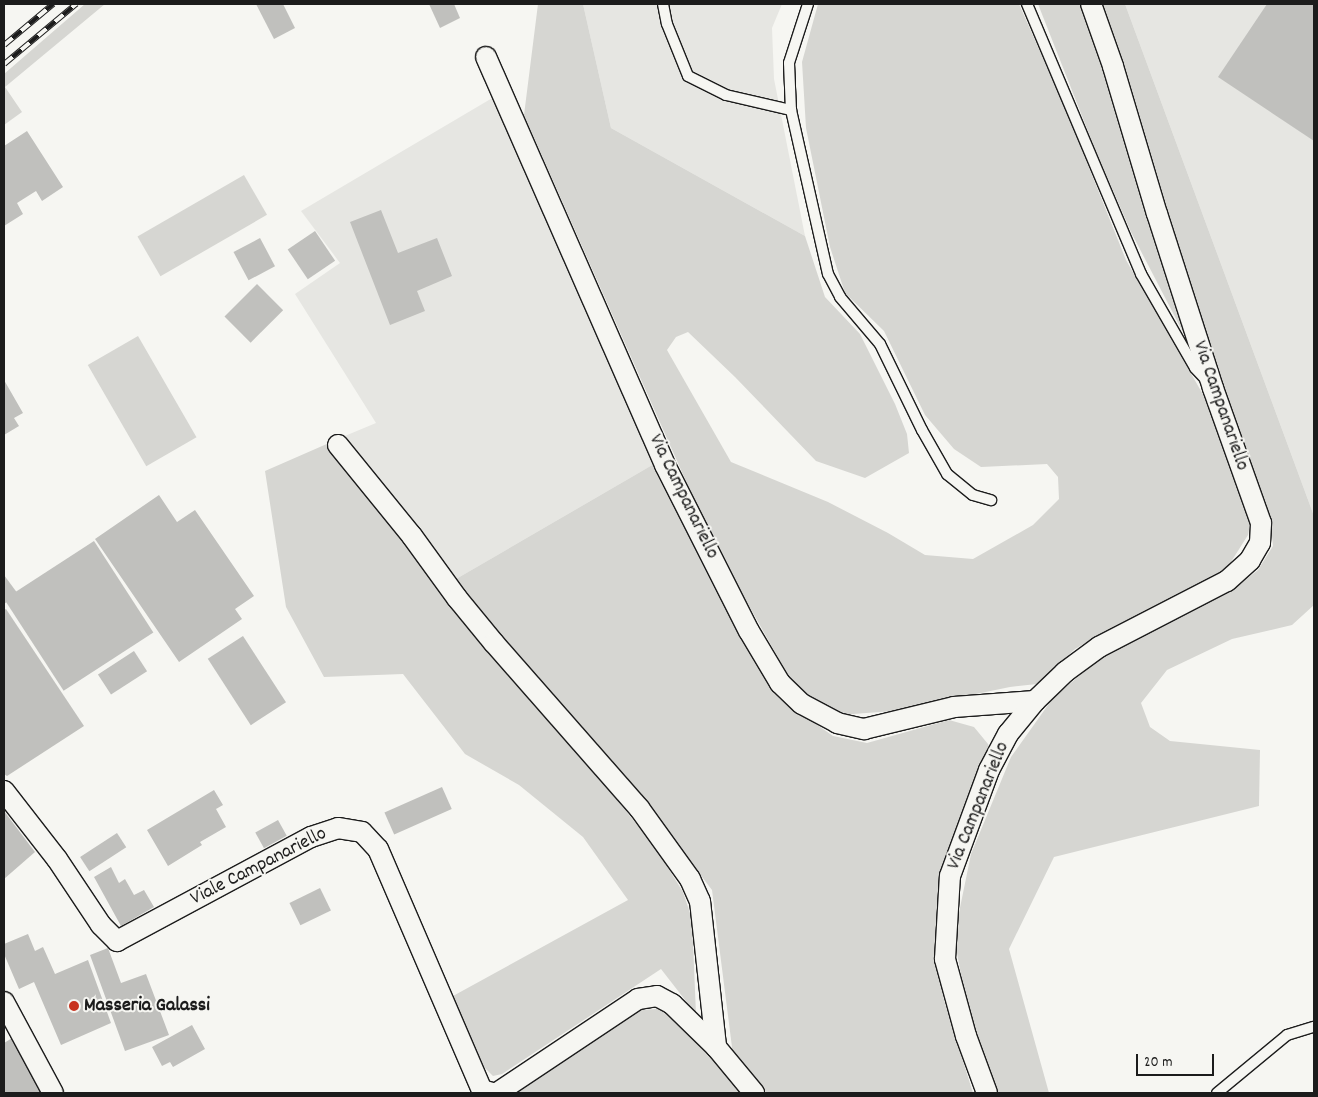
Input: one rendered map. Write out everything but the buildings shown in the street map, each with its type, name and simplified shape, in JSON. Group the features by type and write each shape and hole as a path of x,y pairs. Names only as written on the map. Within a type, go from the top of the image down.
{"street":[{"name":"Via Campanariello","path":"987,1093 966,1036 945,958 950,876 989,770 1008,734 1035,701 1065,672 1099,647 1227,581 1250,560 1260,543 1260,523 1213,388 1157,214 1113,66 1091,4"},
{"name":"Via Campanariello","path":"486,57 665,465 749,630 780,683 802,704 837,723 864,729 954,707 1035,701"},
{"path":"338,445 412,536 457,598 488,636 640,808 690,880 700,901 716,1047"},
{"name":"Viale Campanariello","path":"4,791 57,859 101,925 117,941 311,837 338,828 362,832 378,850 482,1090 492,1093"},
{"path":"497,1093 638,999 657,996 672,1004 716,1047 754,1093"},
{"path":"4,1002 53,1093"}],"lane":[{"path":"662,4 667,24 688,76 726,95 791,110"},
{"path":"808,4 789,63 791,110 828,274 840,297 880,344 922,430 948,474 973,495 991,500"},
{"path":"1027,4 1141,274 1195,368 1213,388"},
{"path":"1217,1093 1288,1035 1314,1027"}],"shaded area":[{"path":"85,4 105,4 5,87 22,112 4,125 4,74"},
{"path":"538,4 583,4 611,128 805,236 825,297 860,334 895,404 907,434 909,453 865,478 816,461 735,377 688,332 676,337 667,350 731,462 828,502 888,533 925,555 973,559 1033,525 1059,499 1058,477 1047,464 981,467 954,449 925,415 884,331 845,293 830,247 806,128 802,62 818,4 1019,4 1066,110 1126,260 1205,398 1251,519 1248,535 1229,565 1207,584 1097,636 1075,649 1037,684 1010,687 893,711 840,715 810,703 789,677 712,540 524,115"},
{"path":"583,4 782,4 772,28 774,79 805,236 611,128"},
{"path":"1038,4 1083,4 1201,367 1131,232 1095,149"},
{"path":"1097,4 1125,4 1314,516 1314,605 1292,625 1232,639 1167,670 1141,703 1150,727 1170,741 1260,750 1259,806 1054,857 1009,949 1049,1093 994,1093 968,1012 954,937 971,854 1011,757 1053,698 1099,659 1239,585 1258,570 1273,546 1271,526 1218,378"},
{"path":"1125,4 1314,4 1314,516"},
{"path":"494,97 654,464 456,579 340,438 376,423 295,294 340,263 301,211"},
{"path":"244,175 267,215 160,276 137,237"},
{"path":"138,336 197,437 146,466 88,365"},
{"path":"329,443 655,847 683,892 692,919 696,1014 661,969 502,1074 493,1076 484,1067 453,996 628,900 583,837 519,785 465,754 403,674 324,677 286,607 265,471"},
{"path":"654,464 755,660 779,698 833,736 867,743 949,720 974,727 988,744 990,750 954,834 940,890 936,958 944,1000 973,1093 767,1093 759,1087 733,1055 712,890 644,801 480,614 456,579"},
{"path":"657,1009 678,1020 743,1093 516,1093 641,1010"}],"railway":[{"path":"4,45 53,4"},
{"path":"4,64 76,4"}],"place":[{"name":"Masseria Galassi","path":"74,1006"}]}
